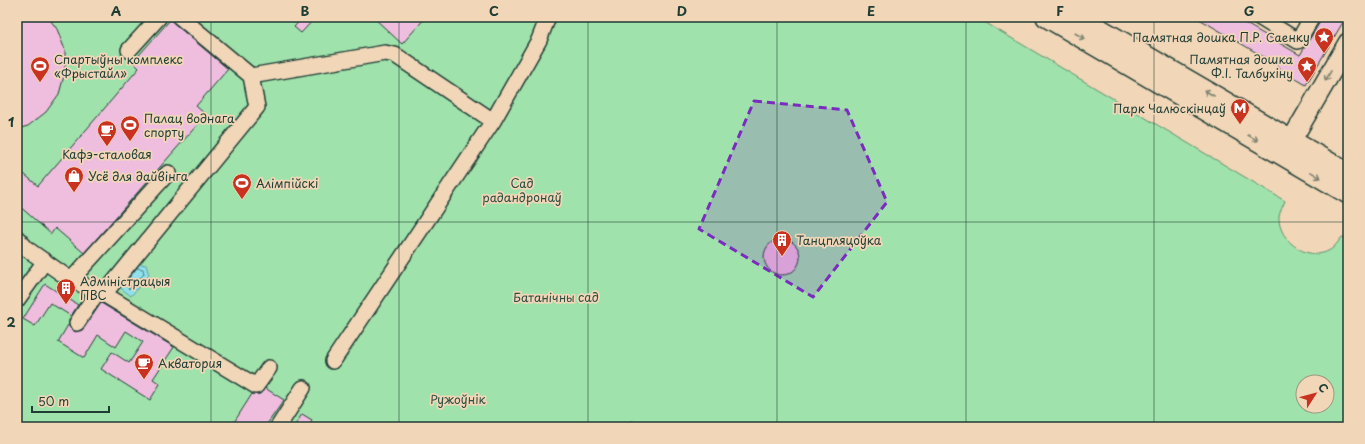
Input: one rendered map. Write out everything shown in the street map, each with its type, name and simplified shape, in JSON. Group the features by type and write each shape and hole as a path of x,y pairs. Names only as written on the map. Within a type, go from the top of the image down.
{"main road":[{"path":"1046,17 1288,149 1348,173"},
{"path":"1080,17 1288,149 1348,194"},
{"path":"1288,149 1348,43"}],"lane":[{"path":"129,50 159,17"},
{"path":"77,324 103,290 257,107 251,76 180,17"},
{"path":"334,361 493,121 535,46 548,17"},
{"path":"1259,17 1298,41 1312,17"},
{"path":"251,76 385,53 395,56 493,121"},
{"path":"71,280 168,173"},
{"path":"17,238 27,249 71,280 103,290 256,386 269,368"},
{"path":"17,300 45,261"},
{"path":"278,427 303,388"}],"highlighted area":[{"path":"754,101 847,110 887,202 813,297 699,229"}],"green space":[{"path":"17,17 976,17 1285,201 1279,216 1280,226 1290,242 1298,248 1316,254 1326,252 1334,247 1342,237 1348,240 1348,427 629,427 633,420 628,427 17,427"}],"water":[{"path":"135,263 146,265 149,275 131,296 118,286"}],"building":[{"name":"Спартыўны комплекс «Фрыстайл»","path":"17,17 48,17 57,29 65,50 65,72 59,94 46,112 28,126 17,129"},
{"path":"303,17 316,17 301,33 294,27"},
{"path":"373,17 426,17 402,44"},
{"path":"1196,17 1234,17 1300,55 1323,17 1346,17 1306,85 1278,68 1279,66"},
{"name":"Палац воднага спорту","path":"170,20 228,69 196,106 206,115 84,253 55,228 51,234 17,204 17,168 38,186 139,68 133,62"},
{"name":"Танцпляцоўка","path":"782,239 795,244 800,257 795,270 782,275 769,270 764,257 769,244"},
{"name":"Адміністрацыя ПВС","path":"45,284 78,305 71,316 50,303 35,326 23,319"},
{"path":"101,303 174,347 153,379 160,384 150,400 101,369 112,352 129,363 143,342 126,331 116,347 98,335 84,358 58,342 68,325 76,332 84,328"},
{"path":"265,388 284,400 265,427 231,427 252,394 260,394"},
{"path":"302,414 312,420 308,427 294,427"}],"place":[{"name":"Памятная дошка П.Р. Саенку","path":"1324,54"},
{"name":"Спартыўны комплекс «Фрыстайл»","path":"40,83"},
{"name":"Памятная дошка Ф.І. Талбухіну","path":"1307,83"},
{"name":"Парк Чалюскінцаў","path":"1240,125"},
{"name":"Палац воднага спорту","path":"130,142"},
{"name":"Кафэ-сталовая","path":"107,147"},
{"name":"Усё для дайвінга","path":"74,193"},
{"name":"Алімпійскі","path":"242,200"},
{"name":"Танцпляцоўка","path":"782,257"},
{"name":"Адміністрацыя ПВС","path":"66,305"},
{"name":"Акватория","path":"144,380"}],"park label":[{"name":"Сад радандронаў","path":"522,190"},
{"name":"Батанічны сад","path":"556,297"},
{"name":"Ружоўнік","path":"458,399"}]}
